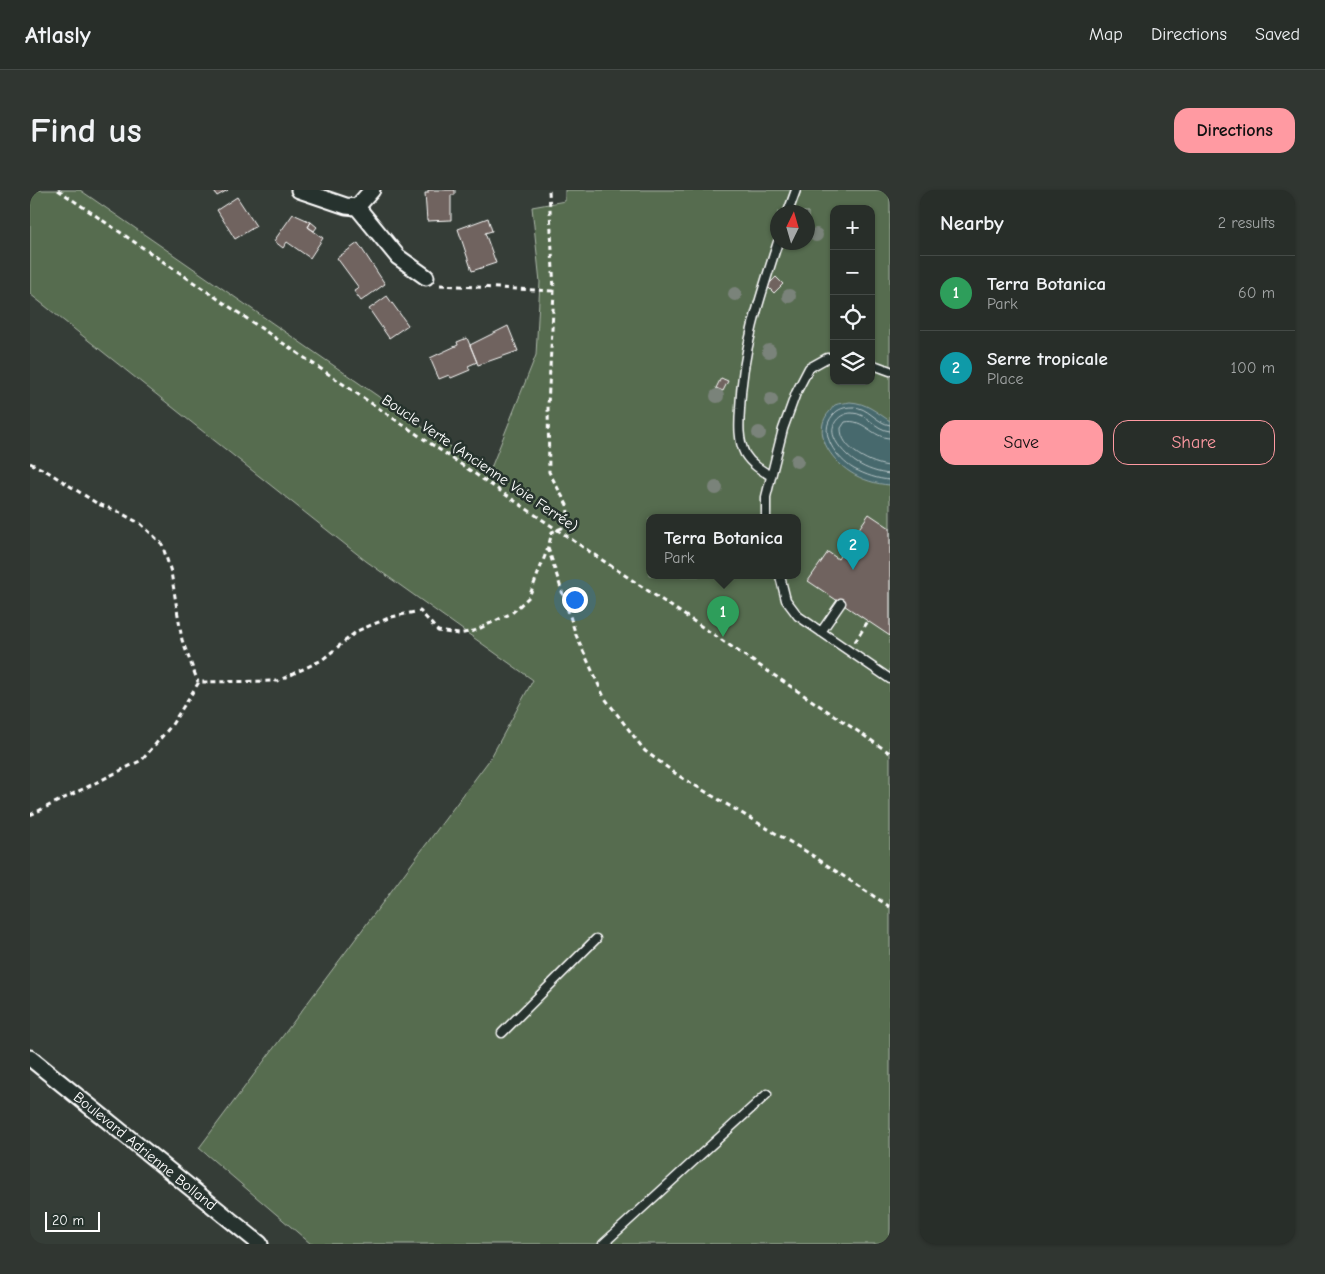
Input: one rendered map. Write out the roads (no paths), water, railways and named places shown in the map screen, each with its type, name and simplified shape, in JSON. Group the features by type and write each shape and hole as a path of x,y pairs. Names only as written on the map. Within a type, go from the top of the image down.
{"street":[{"path":"299,190 346,206 357,207 398,257 426,277"},
{"path":"357,207 372,190"},
{"name":"Boulevard Adrienne Bolland","path":"32,1064 260,1244"}],"lane":[{"path":"791,205 796,190"},
{"path":"771,476 756,466 745,454 740,435 740,416 744,366 750,332 776,250"},
{"path":"766,514 766,496 783,429 796,393 809,368 826,358 830,358"},
{"path":"875,365 890,371"},
{"path":"781,579 786,600 798,616 890,679"},
{"path":"822,632 841,603"},
{"path":"502,1033 596,939"},
{"path":"603,1244 767,1094"}],"water":[{"path":"850,402 866,406 890,421 890,485 869,481 850,472 836,460 825,444 822,427 825,419 834,405"}],"place":[{"name":"Serre tropicale","path":"853,570"},
{"name":"Terra Botanica","path":"723,637"}]}
